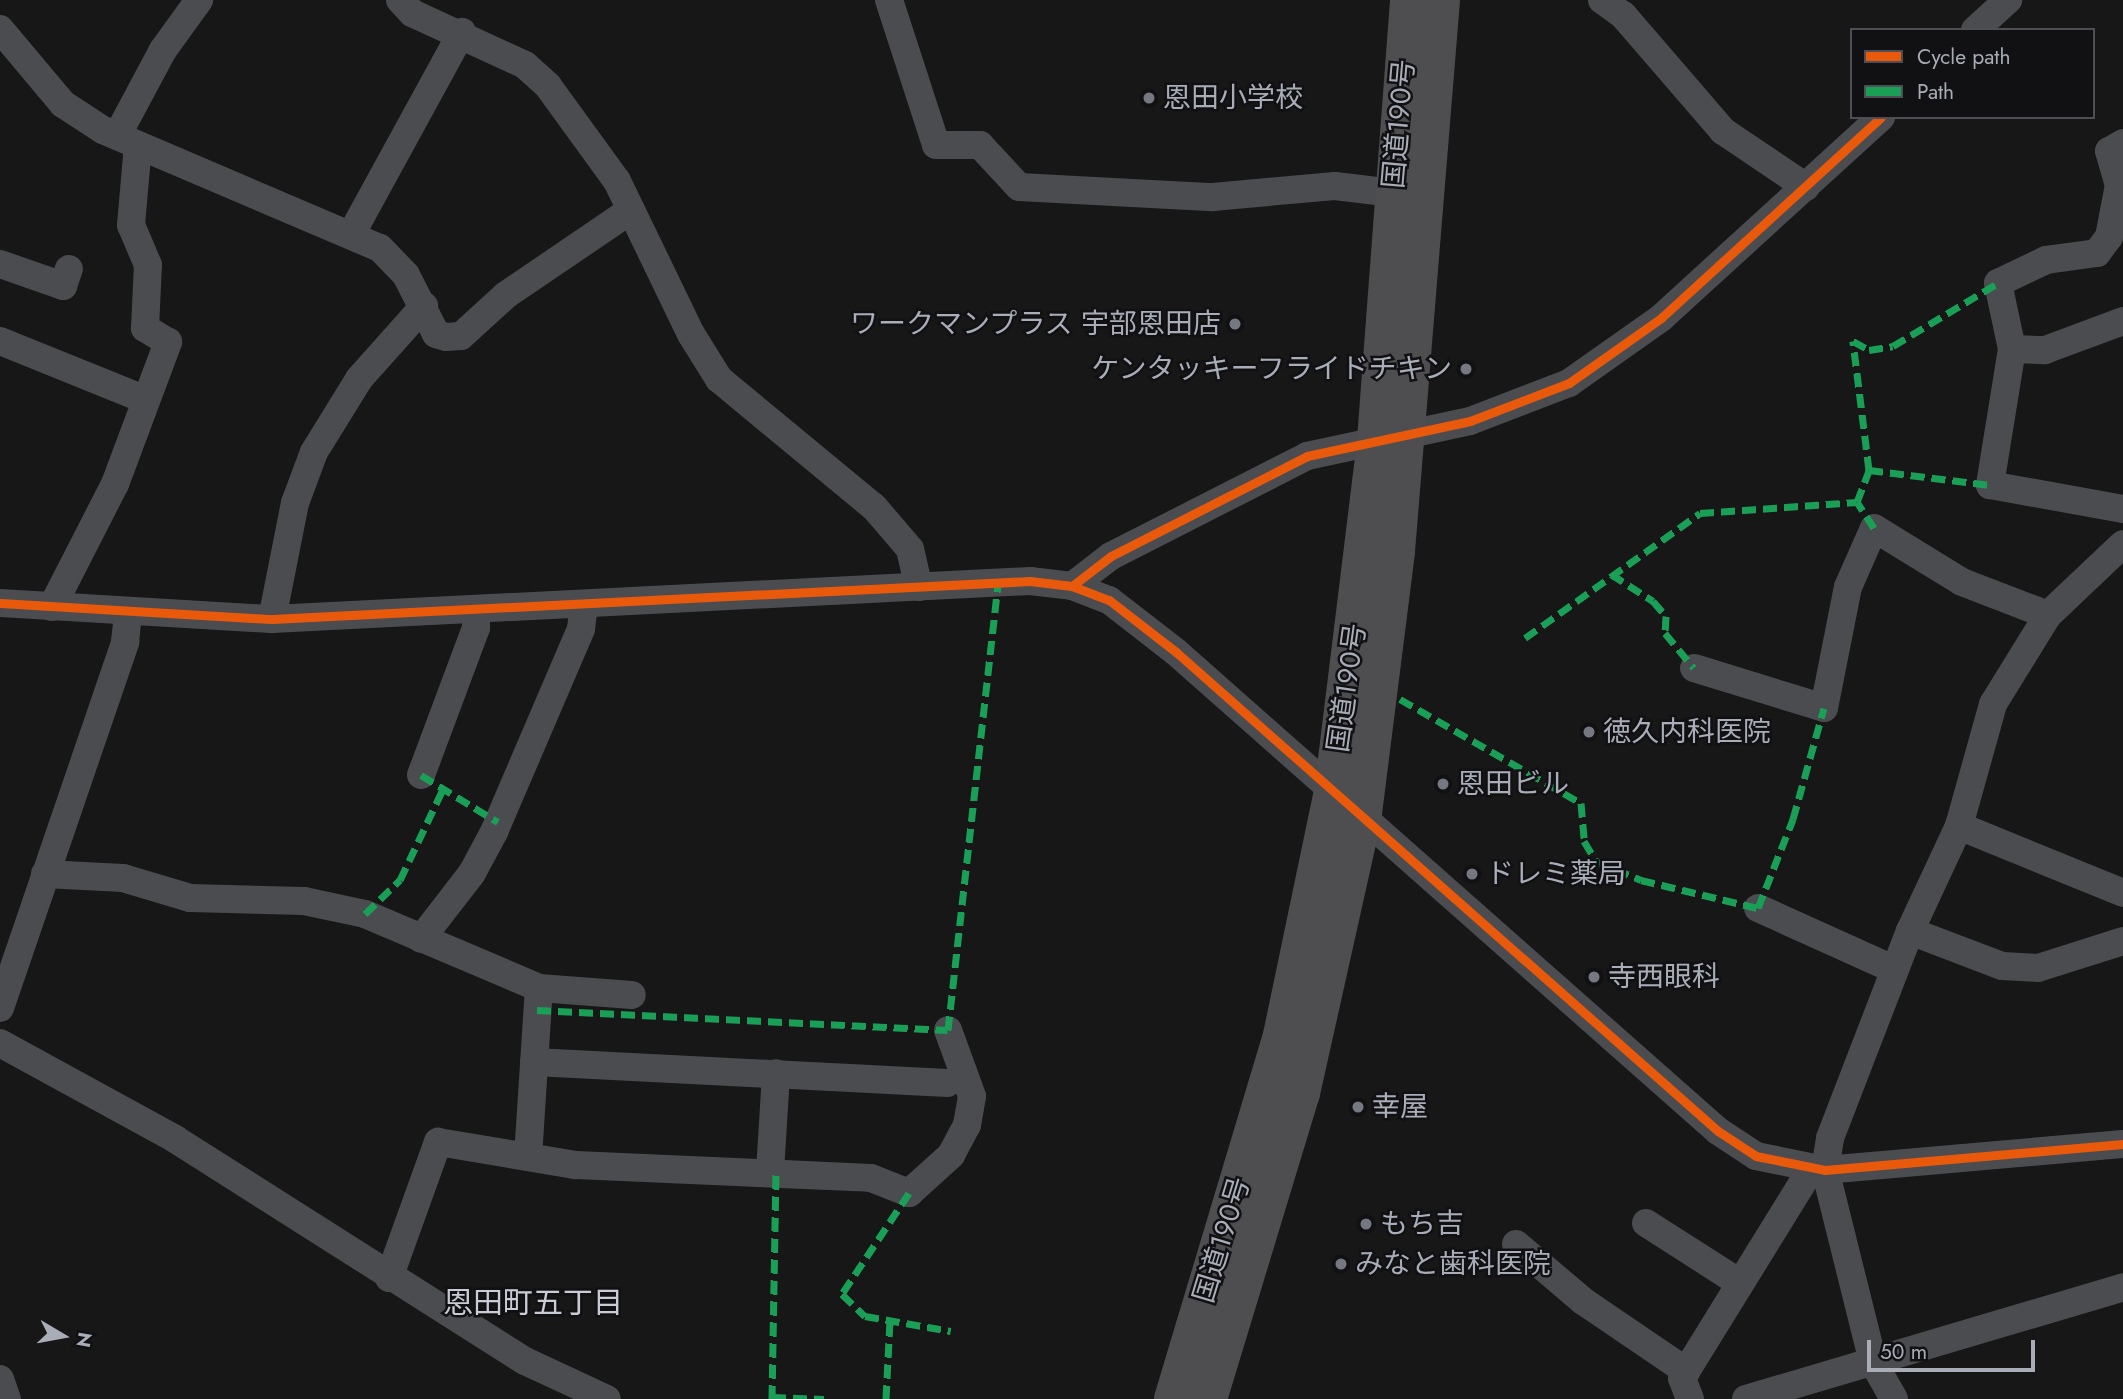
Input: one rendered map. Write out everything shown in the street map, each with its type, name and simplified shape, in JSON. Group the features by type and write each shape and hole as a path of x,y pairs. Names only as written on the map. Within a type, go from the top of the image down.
{"highway":[{"name":"国道190号","path":"1173,1399 1281,1040 1333,792 1391,436 1394,193 1409,0"},
{"name":"国道190号","path":"1208,1399 1301,1093 1362,821 1391,436 1441,0"}],"street":[{"path":"52,607 114,484 168,342 145,328 148,265 131,225 128,141 163,50 199,0"},
{"path":"400,0 412,13 462,32 525,65 548,86 592,141 719,379 874,507 911,549 919,587"},
{"path":"889,0 936,145 980,145 1020,187 1213,197 1335,186 1394,193"},
{"path":"1602,0 1623,15 1723,131 1806,187"},
{"path":"1977,28 2008,0"},
{"path":"0,29 63,104 128,141 353,231 380,248 424,306 436,334 461,336 506,295 631,210"},
{"path":"353,231 462,32"},
{"path":"1072,586 1111,556 1307,456 1471,421 1569,383 1629,345 1879,119"},
{"path":"2123,143 2109,151 2121,187 2109,237 2097,253 2046,260 1998,283 2011,349 1990,485 2123,509"},
{"path":"0,264 63,286 69,269"},
{"path":"272,620 287,536 314,452 359,379 424,306"},
{"path":"2011,349 2045,350 2123,321"},
{"path":"0,341 146,400"},
{"path":"1694,668 1824,708 1848,587 1874,528 1962,582 2048,615"},
{"path":"1690,1399 1682,1378 1740,1283 1818,1170 1843,1099 1910,931 1959,826 1993,704 2048,615 2123,544"},
{"path":"0,603 272,620 1030,582 1072,586 1136,619 1333,792 1362,821 1717,1131 1756,1156 1818,1170 2123,1144"},
{"path":"421,939 472,873 495,832 581,629 583,606"},
{"path":"421,775 475,628 476,611"},
{"path":"0,1008 125,642 128,613"},
{"path":"1959,826 2123,893"},
{"path":"45,874 123,878 190,898 303,901 365,914 538,988 632,995"},
{"path":"1758,908 1895,970"},
{"path":"1910,931 2002,965 2038,968 2123,941"},
{"path":"528,1157 538,988"},
{"path":"388,1278 438,1142 576,1166 871,1178 909,1193 951,1155 967,1125 972,1096 948,1030"},
{"path":"0,1043 175,1139 388,1278 525,1361 607,1399"},
{"path":"534,1062 947,1083"},
{"path":"769,1172 776,1073"},
{"path":"1818,1170 1873,1362 1894,1399"},
{"path":"1646,1223 1740,1283"},
{"path":"1516,1244 1583,1301 1686,1371"},
{"path":"1746,1399 2123,1287"},
{"path":"0,1379 7,1399"}],"marked path":[{"path":"1874,528 1857,502 1869,470 1853,341 1869,350 1893,346 1998,283"},
{"path":"1869,470 1990,485"},
{"path":"1525,638 1700,513 1857,502"},
{"path":"1611,574 1653,601 1666,616 1665,633 1694,668"},
{"path":"537,1010 948,1030 998,583"},
{"path":"1400,699 1581,803 1584,841 1596,861 1641,880 1758,908 1793,819 1824,708"},
{"path":"421,775 498,822"},
{"path":"365,914 400,880 443,789"},
{"path":"772,1399 776,1173"},
{"path":"909,1193 842,1294 865,1316 951,1331"},
{"path":"886,1399 890,1321"},
{"path":"772,1397 824,1399"}],"cycle path":[{"path":"1072,586 1111,556 1307,456 1470,421 1569,383 1661,318 1879,119"},
{"path":"0,603 272,619 1030,581 1072,586 1109,600 1176,652 1718,1131 1756,1156 1825,1170 2123,1144"}],"place":[{"name":"恩田小学校","path":"1149,98"},
{"name":"ワークマンプラス 宇部恩田店","path":"1235,324"},
{"name":"ケンタッキーフライドチキン","path":"1466,369"},
{"name":"徳久内科医院","path":"1589,732"},
{"name":"恩田ビル","path":"1443,784"},
{"name":"ドレミ薬局","path":"1472,874"},
{"name":"寺西眼科","path":"1594,977"},
{"name":"幸屋","path":"1358,1107"},
{"name":"もち吉","path":"1366,1224"},
{"name":"みなと歯科医院","path":"1341,1264"}],"district":[{"name":"恩田町五丁目","path":"533,1303"}]}
